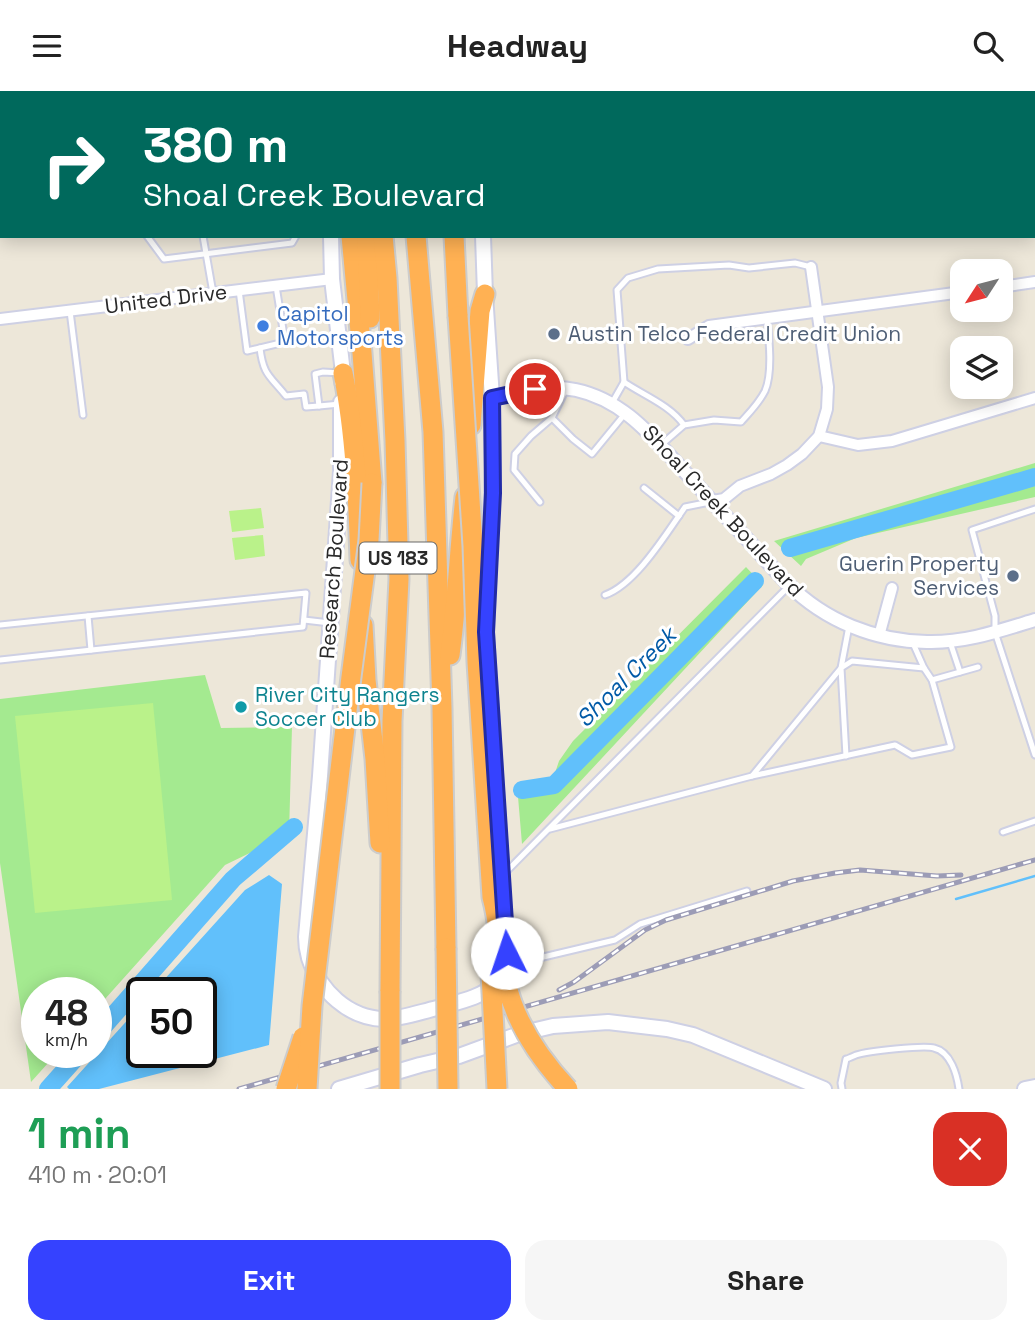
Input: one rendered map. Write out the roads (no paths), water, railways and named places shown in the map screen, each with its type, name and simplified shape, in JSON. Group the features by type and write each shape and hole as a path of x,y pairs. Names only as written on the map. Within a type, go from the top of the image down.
{"highway":[{"path":"351,238 372,483"},
{"path":"307,1089 312,1006 369,540 373,451 367,238"},
{"name":"US 183","path":"383,238 395,429 399,579 392,721 390,1089"},
{"name":"US 183","path":"416,238 431,406 442,708 448,1089"},
{"path":"454,238 492,897 497,914 506,984 519,1017 536,1047 568,1089"},
{"path":"442,708 454,628 480,311 485,294"},
{"path":"343,373 354,458 366,680 375,759 379,841 391,879"},
{"path":"492,897 488,914 497,1089"},
{"path":"286,1089 312,1006"}],"main road":[{"name":"Research Boulevard","path":"331,238 332,279 343,373 341,471 306,937 308,956 319,981 337,1000 361,1016 384,1019 401,1018 483,993 497,984 503,976 505,963"},
{"path":"483,238 492,398 493,493 486,632 507,953 505,963"},
{"path":"340,1089 459,1056 519,1034 553,1025 608,1021 693,1035 824,1089"},
{"path":"1025,1089 1035,1087"}],"street":[{"path":"713,502 724,499 740,486 787,465 819,436 827,409 828,387 811,267"},
{"name":"United Drive","path":"0,320 332,279"},
{"path":"1013,285 1035,282"},
{"path":"688,339 709,326 950,294"},
{"name":"Shoal Creek Boulevard","path":"492,398 550,387 592,394 612,403 641,425 790,585 826,614 849,626 879,636 912,641 950,641 1034,623"},
{"path":"819,436 858,445 875,444 1035,398"},
{"path":"879,636 892,588"}],"lane":[{"path":"148,238 164,259 292,243 295,238"},
{"path":"203,238 213,293"},
{"path":"612,403 624,382 617,290 628,278 657,269 729,265 749,268 794,263 811,267"},
{"path":"239,290 247,351 285,342 276,286"},
{"path":"69,311 83,415"},
{"path":"661,446 684,425 714,420 741,422 755,406 766,389 770,351 767,318"},
{"path":"260,348 262,365 267,375 286,396 303,394 306,407 341,404"},
{"path":"319,406 315,374 343,373"},
{"path":"624,382 670,411 684,425"},
{"path":"540,502 514,470 515,454 552,418 566,388"},
{"path":"552,418 592,454 626,412"},
{"path":"643,488 679,516"},
{"path":"605,595 627,583 685,507 713,502"},
{"path":"1035,509 972,530 995,616 995,632 1035,755"},
{"path":"501,878 790,585"},
{"path":"0,625 306,593 303,627 0,660"},
{"path":"88,616 91,650"},
{"path":"304,621 330,623"},
{"path":"846,756 841,668 849,626"},
{"path":"547,830 752,776 895,745 912,755 951,747 932,680 923,668 912,641"},
{"path":"950,641 960,672"},
{"path":"752,776 841,668 852,661 923,668"},
{"path":"932,680 978,667"},
{"path":"1003,832 1035,821"},
{"path":"505,963 518,963 615,940 640,924 747,891"},
{"path":"842,1089 846,1059 856,1055 913,1047 935,1048 945,1055 957,1077 959,1089"}],"water":[{"path":"269,875 282,884 269,1045 217,1058 217,977 167,977 245,890"},
{"path":"126,1022 126,1068 180,1068 99,1089 69,1089 67,1087 84,1068 112,1068 112,1037"}],"waterway":[{"name":"Shoal Creek","path":"790,548 1035,477"},
{"name":"Shoal Creek","path":"522,790 554,785 755,581"},
{"name":"Shoal Creek","path":"112,1017 233,879 294,827"},
{"path":"956,899 1035,876"},
{"name":"Shoal Creek","path":"48,1089 67,1068"}],"railway":[{"path":"239,1089 1035,860"},
{"path":"559,990 645,930 666,920 793,881 860,870 937,876 961,875"}],"place":[{"name":"Capitol Motorsports","path":"263,326"},
{"name":"Austin Telco Federal Credit Union","path":"554,334"},
{"name":"Guerin Property Services","path":"1013,576"},
{"name":"River City Rangers Soccer Club","path":"241,707"}]}
